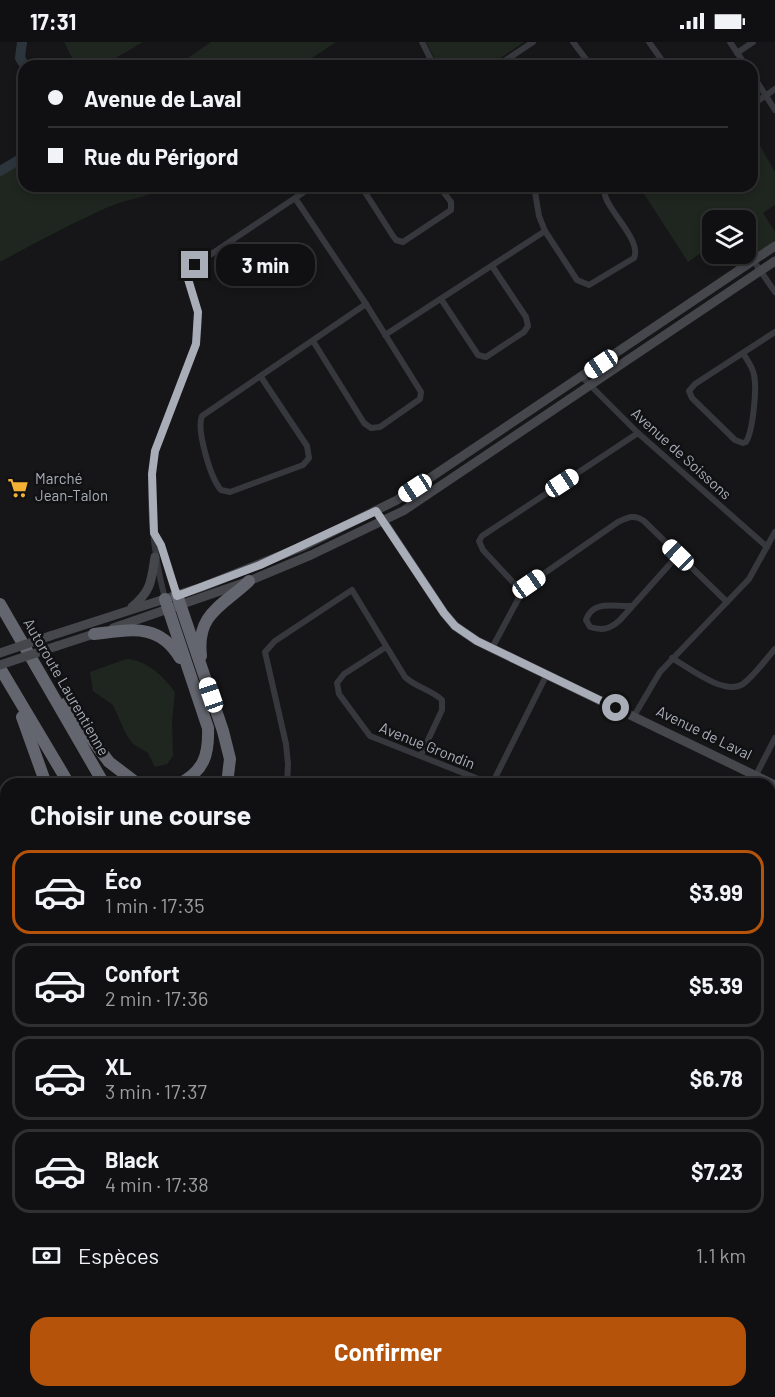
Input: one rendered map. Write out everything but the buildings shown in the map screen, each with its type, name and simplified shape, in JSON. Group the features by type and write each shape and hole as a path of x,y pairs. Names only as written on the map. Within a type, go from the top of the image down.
{"highway":[{"path":"205,677 199,641 208,618 215,608 249,581"},
{"path":"172,602 188,672 208,728 209,745 204,762 189,778"},
{"path":"172,602 205,677 223,731 230,759 228,778"},
{"name":"Autoroute Laurentienne","path":"0,604 101,778"},
{"path":"94,634 132,630 147,631 171,644 188,672"},
{"path":"0,667 65,778"},
{"path":"43,678 109,762 130,778"},
{"path":"12,688 44,778"}],"street":[{"path":"422,42 431,60"},
{"path":"512,60 533,42"},
{"path":"573,42 586,60"},
{"path":"649,42 662,60"},
{"path":"730,42 742,60"},
{"path":"737,52 753,42"},
{"path":"758,83 775,110"},
{"path":"758,101 775,89"},
{"path":"129,609 144,596 149,588 155,557 152,474 155,451 198,332 198,312 188,279 191,269 304,192"},
{"path":"365,192 396,240 403,242 451,210 452,202 444,192"},
{"path":"535,192 539,216 545,231 577,280 581,283 594,284 634,258 636,247 610,207 605,192"},
{"path":"295,198 366,304 421,396 375,429 371,428 364,423 313,340"},
{"path":"385,335 545,231"},
{"path":"756,258 775,246"},
{"path":"0,653 129,609 172,602 249,581 383,522 403,511 775,261"},
{"path":"0,667 94,634 260,565 397,500 747,264"},
{"path":"756,264 775,292"},
{"path":"441,299 478,355 486,357 524,332 528,326 526,317 492,266"},
{"path":"261,377 307,446 309,458 303,465 230,492 221,490 216,483 204,448 200,420 206,412 366,304"},
{"path":"743,353 753,370 755,384 750,434 743,443 735,440 692,398 689,391 695,384 775,332"},
{"name":"Avenue de Soissons","path":"582,377 638,433 767,547"},
{"path":"522,592 483,550 479,541 482,536 638,433"},
{"name":"Avenue de Laval","path":"376,511 455,626 477,641 762,778"},
{"path":"492,648 522,592 529,584 626,518 638,517 727,602"},
{"path":"634,716 660,672 749,579 775,532"},
{"path":"154,533 161,545 172,602"},
{"path":"632,606 598,606 593,608 586,620 590,627 604,630 620,620 678,555"},
{"path":"155,557 172,602"},
{"path":"287,778 286,744 265,652 275,641 352,590 405,677 442,700 442,710 421,755"},
{"name":"Avenue Grondin","path":"386,647 344,674 339,679 337,688 339,694 370,736 477,778"},
{"path":"672,658 722,687 733,688 745,682 775,649"},
{"path":"494,778 547,674"},
{"path":"756,775 775,738"}],"shaded area":[{"path":"64,42 143,42 112,60 73,60"},
{"path":"211,42 336,42 309,60 185,60"},
{"path":"426,42 524,42 498,60 435,60"},
{"path":"758,142 775,172 775,205 763,213 775,232 775,246 756,259 756,210 702,210 702,252 688,262 643,192 758,192"},
{"path":"18,162 18,192 155,192 98,212 0,262 0,172"},
{"path":"734,264 748,264 738,271"},
{"path":"126,659 141,662 154,670 175,692 172,720 173,756 167,764 155,767 148,753 133,744 126,734 113,705 93,691 90,672"}],"waterway":[{"path":"21,60 22,42"},
{"path":"0,171 18,160"}],"place":[{"name":"Marché Jean-Talon","path":"18,488"}],"route":[{"path":"195,265 188,279 198,312 196,344 155,451 152,474 154,533 161,545 177,596 260,565 376,511 455,626 477,641 616,708"}]}
